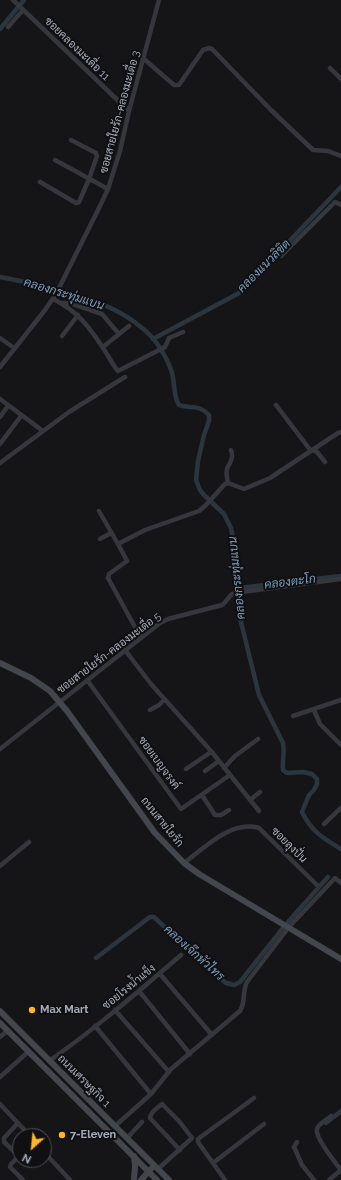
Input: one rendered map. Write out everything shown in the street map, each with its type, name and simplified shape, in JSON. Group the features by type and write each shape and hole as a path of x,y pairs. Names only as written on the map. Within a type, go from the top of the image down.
{"main road":[{"name":"ถนนสายใยรัก","path":"0,663 31,678 50,691 155,833 184,863 199,874 341,959"},
{"name":"ถนนเศรษฐกิจ 1","path":"0,1011 115,1126 128,1137 169,1180"},
{"name":"ถนนเศรษฐกิจ 1","path":"0,1023 134,1156 155,1179 158,1169"},
{"path":"134,1156 134,1180"},
{"path":"141,1180 148,1172 158,1169"}],"street":[{"name":"ซอยสายใยรัก-คลองมะเดื่อ 3","path":"0,367 53,299 108,189 120,151 129,111 159,0"},
{"path":"8,27 18,5"},
{"name":"ซอยคลองมะเดื่อ 11","path":"18,5 129,111"},
{"path":"144,59 174,85 177,85 204,50 209,48 212,49 266,105 313,150 328,151 341,156"},
{"path":"330,68 341,79"},
{"path":"40,182 76,203 79,202 97,156 96,153 71,140"},
{"path":"55,160 108,189"},
{"path":"281,256 335,202 341,205"},
{"path":"53,299 78,315 87,325 118,371 165,346 169,338 183,332"},
{"path":"60,303 70,303 102,314 120,334"},
{"path":"62,336 78,315"},
{"path":"102,347 129,326"},
{"path":"0,338 14,348"},
{"path":"0,463 70,412 125,377"},
{"path":"0,399 43,431"},
{"path":"276,405 312,450 317,452 325,462"},
{"path":"0,417 8,406"},
{"path":"0,444 21,416"},
{"path":"228,483 244,489 270,478 341,432"},
{"path":"228,483 227,470 232,461 232,454 230,450"},
{"path":"118,544 145,530 191,514 205,506 223,486 228,483"},
{"path":"99,511 127,561 109,574 108,578 141,638"},
{"path":"100,539 111,533"},
{"name":"ซอยสายใยรัก-คลองมะเดื่อ 5","path":"0,749 125,650 160,623 168,619 222,605 227,602 231,594 242,591 341,579"},
{"path":"125,650 164,700 219,761 259,811"},
{"name":"ซอยเบญจรงค์","path":"87,680 180,808 182,809 230,775"},
{"path":"150,710 164,700"},
{"path":"293,716 341,700"},
{"path":"314,710 320,724 341,745"},
{"path":"224,768 235,756 258,740"},
{"path":"186,768 211,752"},
{"path":"205,771 219,761"},
{"path":"250,800 260,792"},
{"path":"202,795 215,815 221,815 229,810"},
{"path":"324,824 341,808"},
{"name":"ซอยลุงปั่น","path":"184,863 214,840 228,832 245,826 252,826 258,828 317,885"},
{"path":"0,866 29,842"},
{"path":"115,1126 151,1094 169,1072 240,1011 243,1003 244,988 247,982 289,927 335,878 341,883"},
{"name":"ซอยโรงน้ำแข็ง","path":"49,1061 116,1010 181,955"},
{"path":"160,974 212,1035"},
{"path":"139,991 190,1054"},
{"path":"116,1010 169,1072"},
{"path":"95,1026 151,1094"},
{"path":"0,1037 8,1031"},
{"path":"0,1077 29,1051"},
{"path":"225,1180 198,1142 198,1138 254,1098"},
{"path":"0,1104 23,1128"},
{"path":"158,1169 180,1150 192,1139 179,1121 162,1104 150,1116 150,1118 180,1150"},
{"path":"328,1180 341,1170 321,1142 317,1129 331,1116"},
{"path":"128,1137 142,1122"},
{"path":"13,1128 18,1123"},
{"path":"213,1163 264,1124"},
{"path":"12,1129 4,1138 4,1142 12,1149"},
{"path":"297,1142 294,1147 300,1160 314,1180"},
{"path":"52,1161 70,1180"},
{"path":"12,1163 10,1167 23,1180"}],"waterway":[{"path":"0,29 24,0"},
{"name":"คลองแนวลิขิต","path":"153,339 241,292 341,187"},
{"name":"คลองกระทุ่มแบน","path":"0,277 37,284 75,294 111,308 127,317 146,332 162,351 172,372 175,396 179,405 199,408 209,415 209,421 198,461 196,480 200,490 224,514 231,528 238,565 241,622 259,695 283,743 283,770 287,773 303,772 312,774 317,779 317,784 309,795 302,812 318,834 341,849"},
{"name":"คลองตะโก","path":"239,588 341,576"},
{"name":"คลองเจ๊กหัวไทร","path":"288,922 328,877"},
{"name":"คลองเจ๊กหัวไทร","path":"96,958 150,917 154,917 207,967 226,983 234,985 240,982 283,928"},
{"path":"326,1123 341,1111"}],"place":[{"name":"Max Mart","path":"32,1010"},
{"name":"7-Eleven","path":"62,1135"}]}
